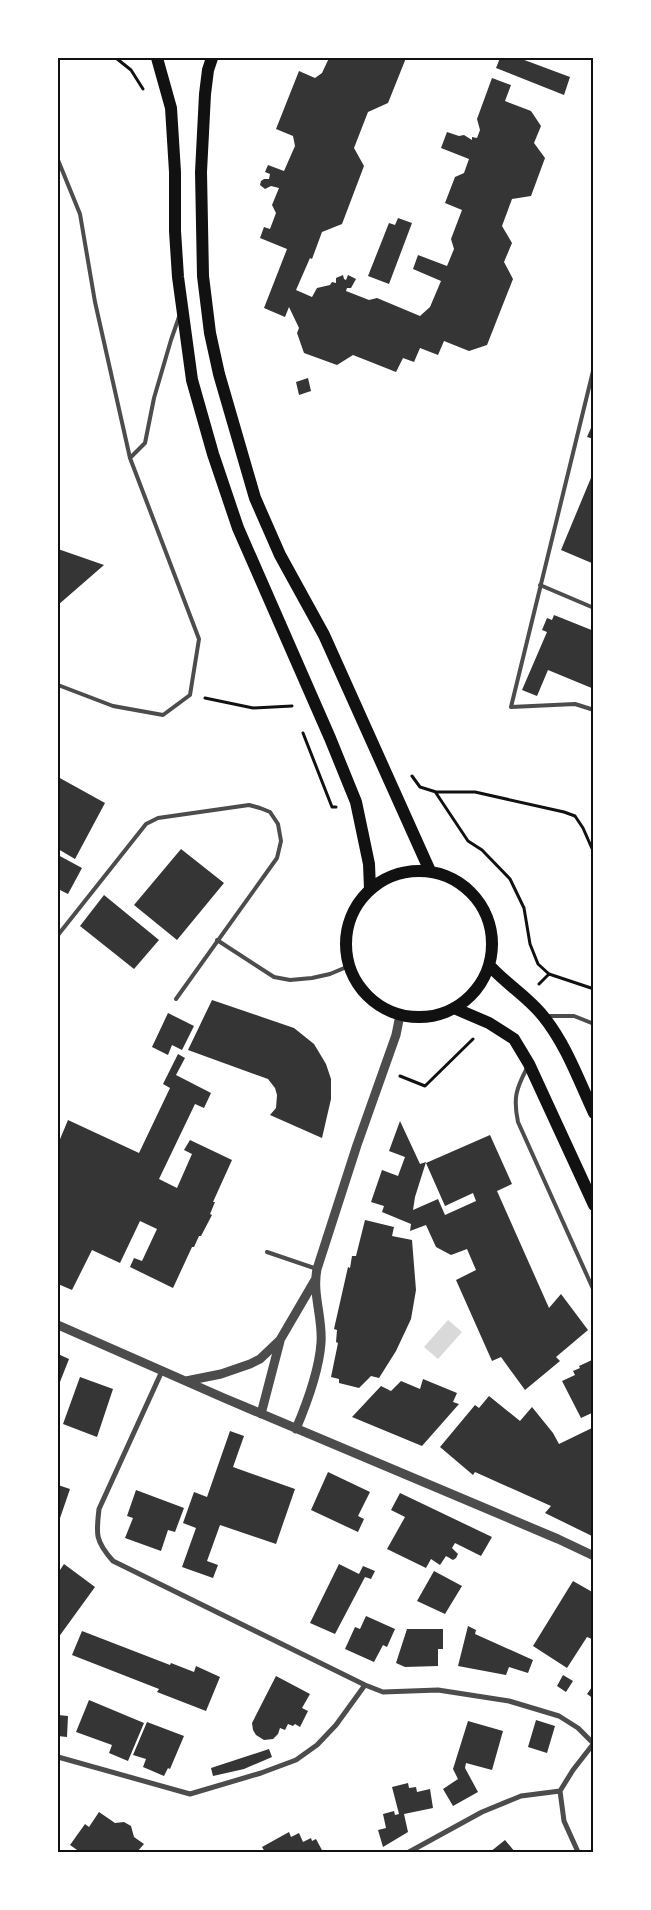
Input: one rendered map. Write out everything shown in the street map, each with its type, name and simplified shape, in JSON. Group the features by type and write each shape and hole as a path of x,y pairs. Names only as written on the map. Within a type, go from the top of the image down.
{"main road":[{"path":"157,58 171,108 175,172 176,249 192,380 213,454 238,528 356,802 369,864 370,889"},
{"path":"212,58 208,70 205,94 202,162 203,267 210,333 219,374 255,498 280,555 324,635 430,871"},
{"path":"408,871 430,871 450,877 468,888 481,904 490,924 493,944 489,966 481,982 469,997 454,1008 428,1017 400,1015 378,1005 361,988 349,966 346,946 348,925 356,905 370,889 388,877 408,871"},
{"path":"489,966 543,1016 563,1048 594,1113"},
{"path":"454,1008 489,1023 514,1039 529,1064 594,1205"}],"street":[{"path":"296,1429 309,1398 321,1342 315,1280 317,1269 357,1145 396,1035 400,1015"},
{"path":"186,1381 222,1374 260,1359 280,1340 315,1280"},
{"path":"58,1325 594,1556"},
{"path":"262,1414 280,1340"},
{"path":"162,1370 99,1509 96,1532 101,1547 113,1560 382,1692 438,1690 509,1701 559,1716 578,1728 593,1743 560,1791 564,1821 578,1852"},
{"path":"58,1757 190,1794 261,1774 296,1760 317,1745 336,1725 365,1685"},
{"path":"410,1852 482,1812 521,1796 560,1791"}],"lane":[{"path":"58,160 80,214 95,302 130,458 199,639 190,695 163,715 113,706 58,685"},
{"path":"130,458 145,442 154,398 182,308"},
{"path":"594,367 511,707 576,704 594,710"},
{"path":"540,585 594,608"},
{"path":"58,935 146,824 158,818 250,805 270,812 278,824 281,841 277,858 176,999"},
{"path":"218,940 274,977 290,980 330,974 349,966"},
{"path":"543,1016 574,1016 594,1024"},
{"path":"529,1064 516,1089 514,1105 518,1122 594,1291"},
{"path":"267,1252 317,1269"}],"path":[{"path":"116,58 130,70 144,91"},
{"path":"190,695 253,708 292,706"},
{"path":"412,776 420,787 436,792 475,792 575,816 583,828 594,853"},
{"path":"436,792 468,841 482,850 510,879 524,908 530,944 538,964 549,974 594,989"}],"shaded area":[{"path":"448,1320 462,1332 438,1359 424,1347"}],"building":[{"path":"329,58 406,58 388,103 368,112 354,148 364,166 342,224 322,232 312,259 310,258 296,290 312,297 317,288 330,285 332,282 336,283 336,278 343,275 346,280 348,275 356,279 351,288 347,288 346,291 369,300 377,298 420,316 430,307 441,281 413,269 418,255 447,266 454,249 451,239 462,210 445,203 455,177 464,173 469,159 441,148 447,132 459,136 464,135 472,140 472,137 477,138 480,130 477,119 492,78 511,85 505,101 531,111 541,126 534,143 545,158 531,196 512,199 502,226 512,243 504,262 513,279 487,345 469,351 444,341 438,355 420,348 414,362 403,358 396,372 353,355 337,365 304,353 297,333 299,328 289,307 285,317 264,308 287,249 260,238 264,227 270,229 276,213 272,205 279,188 271,186 265,189 260,185 261,181 269,179 270,174 265,172 268,165 284,171 295,146 293,136 276,129 299,71 315,78 322,73"},
{"path":"500,58 519,58 570,77 564,95 496,68"},
{"path":"398,218 412,223 389,284 368,276 389,223 395,225"},
{"path":"308,378 311,391 299,395 296,382"},
{"path":"594,421 594,439 587,437"},
{"path":"594,473 594,564 561,550"},
{"path":"58,549 104,565 58,605"},
{"path":"554,615 594,631 594,689 548,670 537,696 522,690 547,632 542,630 547,618 552,620"},
{"path":"58,777 105,803 75,859 58,849"},
{"path":"181,849 224,883 177,940 134,905"},
{"path":"58,855 82,868 68,894 58,889"},
{"path":"104,895 159,940 134,969 80,926"},
{"path":"212,1000 294,1028 314,1044 326,1064 331,1079 331,1099 322,1138 270,1115 276,1108 277,1095 275,1088 268,1079 188,1050"},
{"path":"168,1013 194,1026 182,1050 172,1045 168,1055 152,1047"},
{"path":"178,1054 185,1058 176,1075 211,1093 204,1108 195,1104 159,1179 177,1188 192,1154 184,1150 190,1140 232,1160 213,1202 215,1202 210,1214 212,1215 201,1236 199,1236 194,1247 192,1247 173,1288 130,1267 134,1258 142,1261 157,1229 140,1221 120,1263 92,1250 72,1290 58,1284 58,1144 68,1120 139,1153 170,1088 163,1084"},
{"path":"400,1121 420,1164 426,1162 413,1210 438,1199 445,1215 476,1201 473,1193 445,1206 426,1163 490,1135 512,1184 497,1191 549,1308 561,1294 588,1330 556,1357 560,1361 525,1390 501,1357 492,1361 456,1280 476,1270 467,1249 451,1255 436,1247 426,1225 410,1231 411,1224 382,1212 384,1206 371,1202 382,1170 398,1176 405,1157 389,1151"},
{"path":"365,1220 394,1227 392,1236 412,1240 416,1290 411,1319 396,1351 379,1378 371,1376 359,1388 339,1383 339,1379 331,1377 338,1343 336,1342 337,1330 334,1329 348,1267 350,1268 352,1256 356,1256"},
{"path":"58,1354 69,1359 58,1387"},
{"path":"592,1360 594,1364 594,1412 581,1418 562,1381 575,1375 573,1371 580,1368 579,1366"},
{"path":"80,1377 113,1389 97,1437 63,1424"},
{"path":"423,1379 457,1393 453,1402 459,1404 422,1446 352,1417 381,1386 391,1391 401,1381 420,1389"},
{"path":"489,1396 520,1421 532,1407 553,1433 559,1444 594,1427 594,1537 545,1513 551,1506 475,1472 473,1475 440,1447 475,1405 479,1408"},
{"path":"230,1431 244,1436 233,1467 295,1489 276,1544 220,1525 207,1561 218,1565 213,1578 182,1567 196,1528 183,1523 194,1492 207,1497"},
{"path":"328,1472 370,1492 358,1516 364,1519 358,1532 311,1510"},
{"path":"58,1485 70,1489 58,1524"},
{"path":"136,1490 184,1508 175,1532 168,1530 161,1551 125,1538 133,1518 127,1516"},
{"path":"400,1493 492,1537 481,1556 455,1543 452,1548 458,1554 456,1558 453,1560 446,1556 440,1565 431,1559 426,1568 387,1549 405,1517 391,1510"},
{"path":"64,1564 95,1587 58,1638 58,1573"},
{"path":"339,1564 359,1574 363,1566 375,1571 371,1579 365,1577 335,1634 310,1623"},
{"path":"434,1571 462,1586 445,1614 417,1601"},
{"path":"573,1581 594,1593 594,1640 587,1637 567,1668 533,1646"},
{"path":"366,1616 395,1629 387,1647 383,1645 374,1662 345,1649 355,1627 360,1629"},
{"path":"468,1626 476,1630 475,1634 533,1660 528,1673 509,1667 506,1675 458,1666"},
{"path":"407,1629 443,1629 443,1649 438,1649 438,1666 405,1667 396,1663"},
{"path":"82,1631 170,1665 171,1663 194,1672 196,1666 220,1677 206,1711 157,1692 159,1689 72,1655"},
{"path":"563,1675 573,1681 566,1692 557,1686"},
{"path":"276,1676 310,1694 302,1708 308,1711 300,1727 295,1724 293,1726 288,1724 285,1730 280,1728 278,1734 273,1739 264,1740 256,1735 252,1723"},
{"path":"594,1684 594,1699 587,1694"},
{"path":"89,1700 144,1723 128,1761 109,1753 112,1745 76,1732"},
{"path":"58,1715 68,1716 67,1737 58,1736"},
{"path":"536,1720 555,1726 547,1753 528,1747"},
{"path":"468,1721 503,1731 492,1770 466,1763 465,1768 478,1792 453,1806 443,1789 458,1779 453,1769"},
{"path":"147,1722 184,1736 170,1769 168,1768 164,1776 143,1767 146,1759 133,1755"},
{"path":"269,1749 272,1757 244,1769 213,1776 211,1768"},
{"path":"408,1783 409,1788 416,1787 417,1792 430,1789 433,1808 404,1814 408,1832 383,1847 378,1830 386,1828 383,1814 394,1811 395,1815 399,1814 392,1787"},
{"path":"99,1812 115,1823 124,1822 131,1826 134,1837 144,1844 137,1852 80,1852 70,1845 85,1824 89,1827"},
{"path":"289,1832 291,1837 299,1833 303,1842 311,1838 312,1841 316,1839 323,1852 265,1852 262,1847"},
{"path":"505,1840 515,1852 490,1852"}]}
